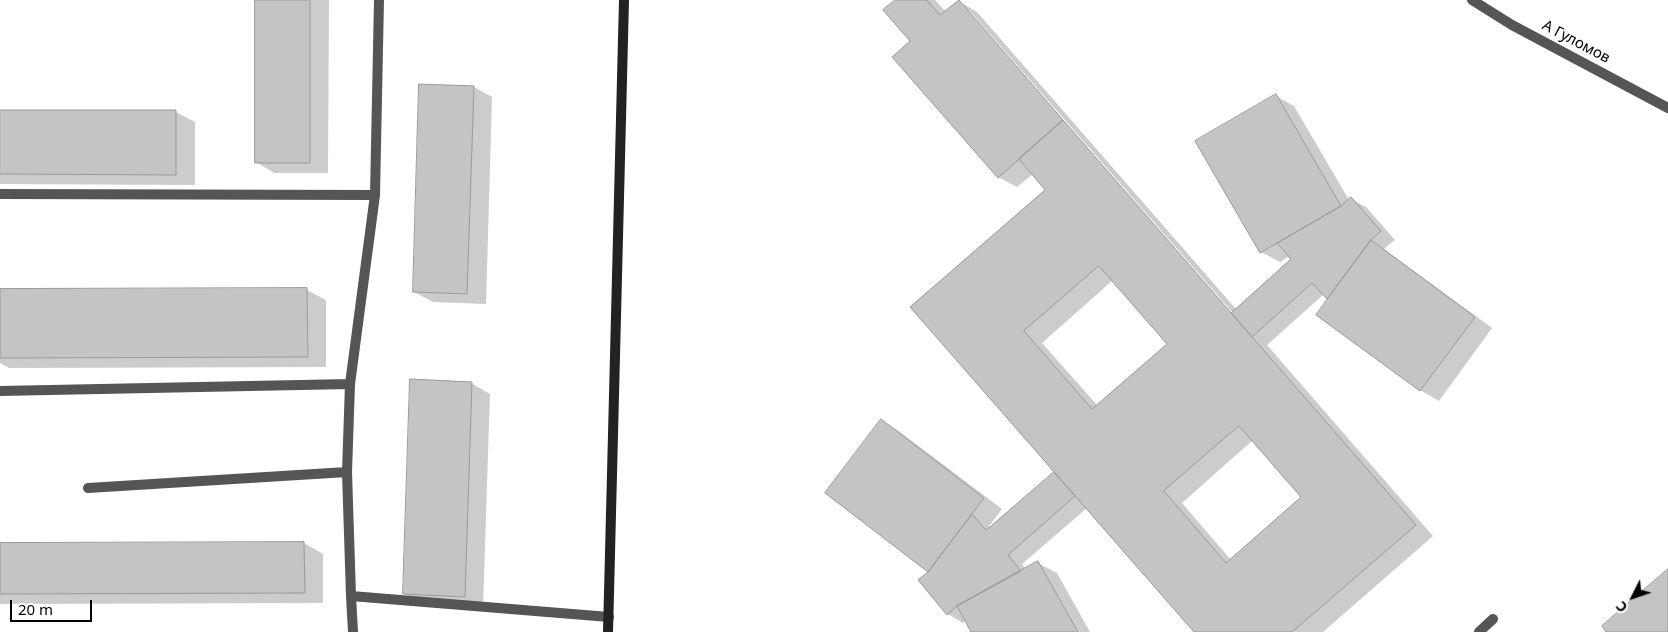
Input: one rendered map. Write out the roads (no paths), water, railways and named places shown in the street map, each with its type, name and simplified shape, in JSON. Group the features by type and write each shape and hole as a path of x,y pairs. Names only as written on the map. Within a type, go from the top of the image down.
{"street":[{"path":"352,632 348,472 350,384 375,195 379,0"},
{"path":"608,632 624,0"},
{"name":"А Гуломов","path":"1472,0 1512,25 1668,108"},
{"path":"0,194 375,195"},
{"path":"0,391 350,384"},
{"path":"88,488 348,472"},
{"path":"351,596 609,617"},
{"path":"1478,632 1494,619"}]}
